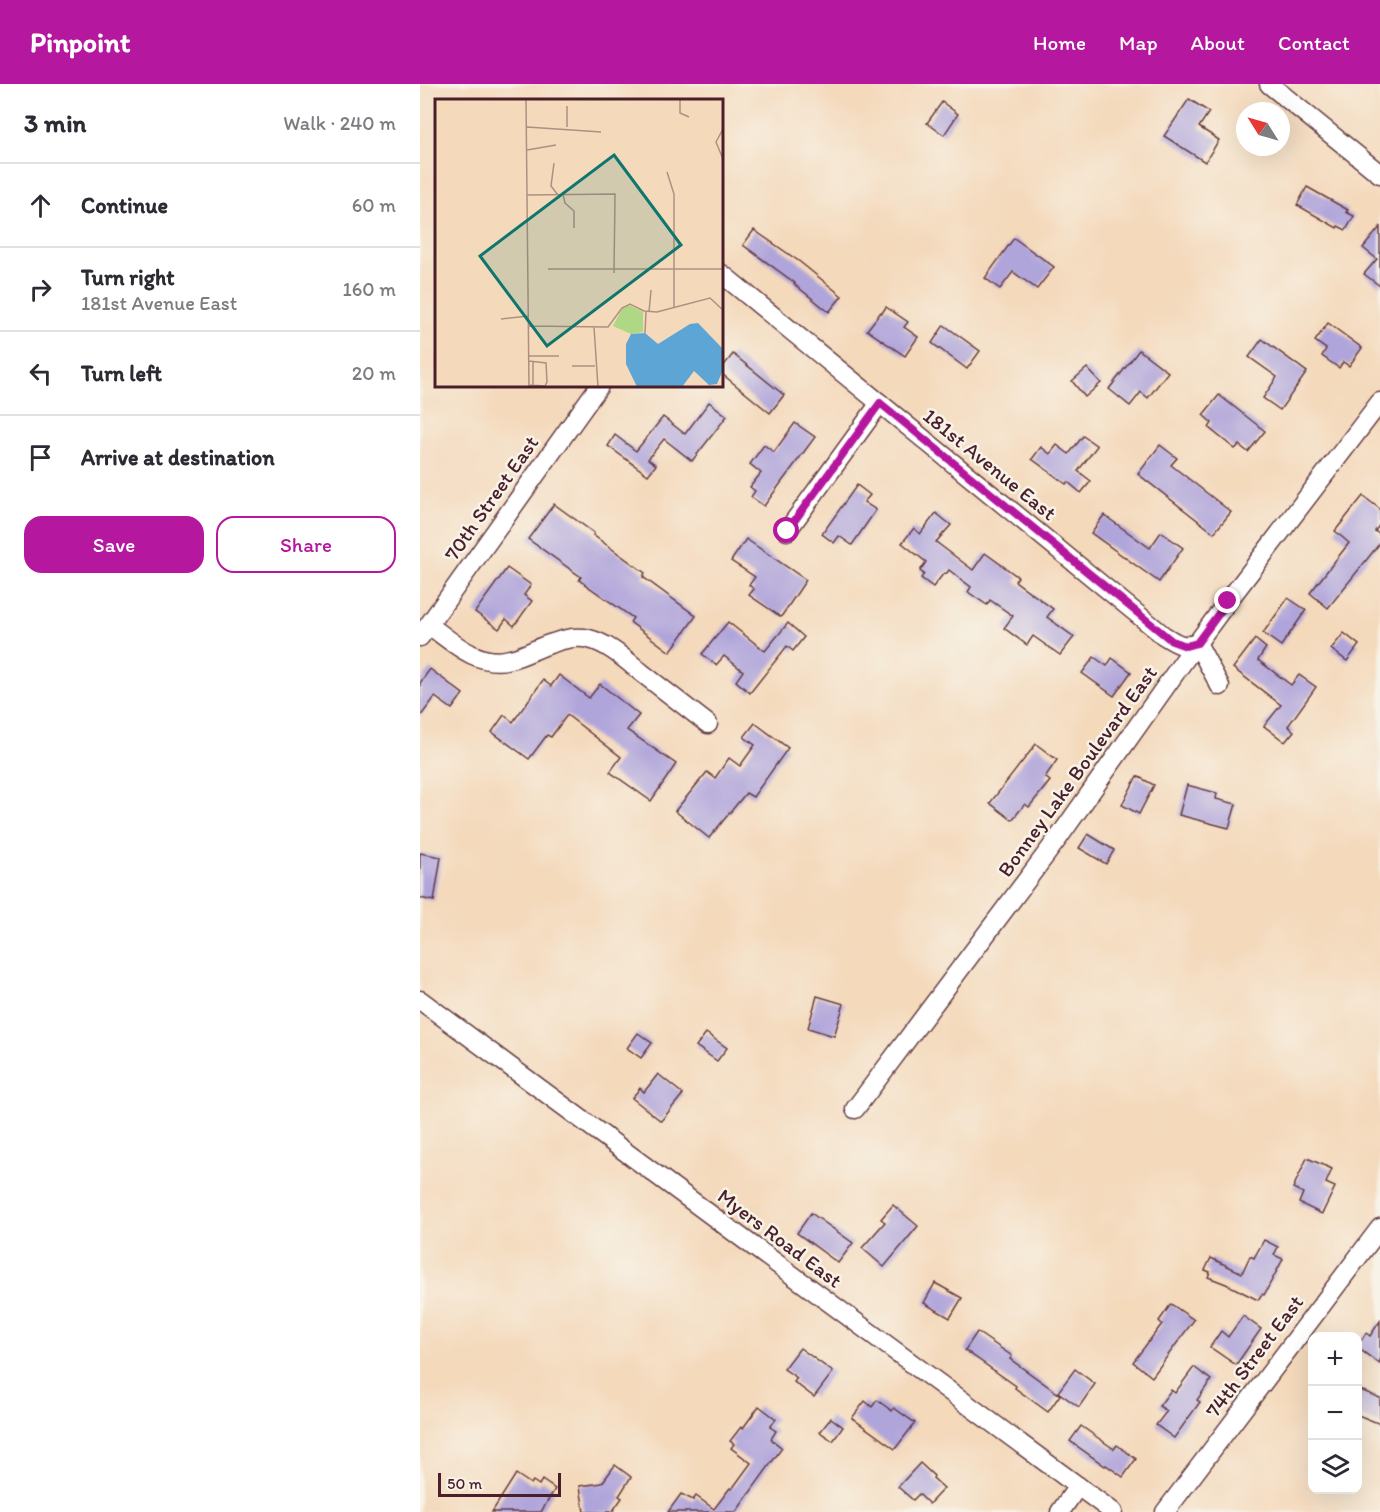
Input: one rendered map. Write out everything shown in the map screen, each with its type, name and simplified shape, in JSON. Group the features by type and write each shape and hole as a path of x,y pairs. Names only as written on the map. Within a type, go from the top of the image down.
{"street":[{"path":"1269,84 1380,174"},
{"name":"181st Avenue East","path":"723,275 1172,641 1183,646 1197,643"},
{"name":"70th Street East","path":"424,631 598,387"},
{"name":"Bonney Lake Boulevard East","path":"855,1108 1059,837 1197,643 1380,402"},
{"path":"787,531 880,403"},
{"path":"424,631 466,652 495,661 512,659 563,640 586,638 616,652 708,724"},
{"path":"1197,643 1220,686"},
{"name":"Myers Road East","path":"420,1000 1113,1512"},
{"name":"74th Street East","path":"1165,1512 1380,1228"},
{"path":"1060,1512 1078,1486"}],"building":[{"path":"1189,99 1209,112 1199,127 1219,140 1205,162 1164,136"},
{"path":"942,102 958,114 944,135 927,123"},
{"path":"1307,187 1348,210 1346,212 1354,216 1346,230 1338,226 1337,228 1297,205"},
{"path":"1380,227 1380,286 1364,274 1377,259 1363,248"},
{"path":"754,230 800,262 842,296 829,312 795,283 743,245"},
{"path":"1014,238 1054,267 1037,289 1013,272 1000,289 985,278"},
{"path":"886,307 908,322 904,327 918,337 905,356 867,330"},
{"path":"1328,323 1362,348 1349,366 1343,362 1339,368 1322,356 1326,349 1315,341"},
{"path":"944,325 980,351 967,369 932,343"},
{"path":"1262,339 1307,372 1280,410 1263,398 1277,377 1249,357"},
{"path":"1139,350 1168,372 1148,398 1141,392 1130,406 1109,389"},
{"path":"733,354 784,395 770,413 723,375 723,367"},
{"path":"1087,368 1101,383 1085,397 1072,381"},
{"path":"1219,395 1265,431 1248,452 1239,445 1235,449 1209,428 1212,423 1203,415"},
{"path":"709,402 727,416 692,461 664,439 648,459 656,465 648,475 608,446 615,435 636,451 663,417 685,434"},
{"path":"795,423 815,437 764,506 751,497 755,491 750,487 761,473 750,464 764,445 774,452"},
{"path":"1083,436 1097,446 1078,471 1091,481 1081,493 1032,459 1041,447 1050,454 1057,445 1069,454"},
{"path":"1160,445 1177,458 1171,465 1231,512 1214,533 1138,474"},
{"path":"857,485 870,495 864,502 876,510 852,545 839,536 834,543 822,534"},
{"path":"1363,496 1380,509 1380,524 1375,531 1380,535 1380,543 1328,608 1310,593 1349,543 1335,531"},
{"path":"554,504 645,573 643,577 696,616 670,652 630,622 633,618 579,580 581,577 528,539"},
{"path":"936,513 951,525 936,542 973,570 985,553 1018,577 1015,581 1053,609 1047,617 1074,637 1060,655 1033,636 1027,645 1004,628 1013,616 990,600 987,605 968,592 971,587 949,570 933,587 921,578 924,574 920,571 926,562 902,543 914,528 920,534"},
{"path":"1104,515 1150,548 1161,532 1183,548 1159,582 1091,533"},
{"path":"746,539 806,580 781,617 749,595 754,589 749,585 755,577 731,561"},
{"path":"507,568 531,585 524,595 532,601 514,626 506,619 499,629 475,612"},
{"path":"1288,598 1306,610 1281,646 1263,633"},
{"path":"728,622 765,651 788,623 804,637 793,651 787,646 750,693 736,681 743,671 724,656 716,665 702,654"},
{"path":"1344,633 1359,645 1347,661 1331,649"},
{"path":"1255,639 1266,648 1258,660 1291,685 1299,675 1316,687 1288,726 1294,731 1285,742 1264,726 1281,705 1233,668"},
{"path":"1094,657 1107,666 1112,658 1131,672 1114,696 1082,673"},
{"path":"430,669 463,694 452,709 435,697 420,717 420,683"},
{"path":"559,675 589,698 600,684 639,715 627,730 676,764 651,801 610,772 621,757 567,715 551,737 547,735 529,759 492,732 504,715 513,722 543,680 551,686"},
{"path":"755,723 788,748 753,797 746,793 709,838 675,811 707,772 715,778 729,758 740,766 755,745 744,737"},
{"path":"1036,744 1057,760 1045,777 1050,781 1029,807 1025,804 1012,820 990,803"},
{"path":"1137,776 1154,785 1139,814 1122,805"},
{"path":"1187,785 1217,793 1216,799 1236,804 1229,828 1179,815"},
{"path":"1088,834 1114,850 1106,864 1079,848"},
{"path":"420,853 441,857 434,901 420,898"},
{"path":"817,996 844,1004 834,1036 808,1028"},
{"path":"638,1033 652,1043 641,1058 627,1048"},
{"path":"706,1033 727,1048 717,1061 696,1046"},
{"path":"658,1074 683,1094 661,1121 632,1098 640,1088 644,1092"},
{"path":"1307,1158 1332,1169 1326,1183 1335,1187 1322,1214 1299,1203 1303,1193 1293,1188"},
{"path":"893,1205 918,1226 884,1267 862,1248 885,1222 881,1219"},
{"path":"811,1213 853,1243 838,1263 797,1233"},
{"path":"1264,1240 1278,1247 1274,1255 1283,1259 1264,1295 1262,1294 1258,1300 1208,1277 1210,1272 1205,1270 1211,1258 1242,1273 1250,1256 1254,1258"},
{"path":"935,1283 962,1298 950,1318 924,1303"},
{"path":"1171,1304 1194,1320 1152,1377 1133,1362 1162,1324 1159,1321"},
{"path":"1243,1316 1261,1329 1236,1365 1210,1347 1221,1331 1228,1337"},
{"path":"1380,1321 1380,1364 1362,1351 1362,1339 1366,1333 1370,1336"},
{"path":"977,1332 1012,1356 1010,1359 1060,1395 1048,1412 965,1350"},
{"path":"800,1348 833,1372 814,1397 794,1382 797,1378 784,1369"},
{"path":"1194,1367 1211,1380 1197,1400 1200,1402 1174,1438 1156,1425 1167,1411 1159,1406 1171,1390 1175,1393"},
{"path":"1075,1369 1095,1384 1079,1407 1058,1392"},
{"path":"1362,1391 1380,1398 1380,1424 1362,1417"},
{"path":"877,1400 892,1411 894,1408 915,1423 895,1449 852,1418 865,1401 872,1407"},
{"path":"759,1406 776,1419 770,1427 776,1431 771,1439 782,1448 736,1512 668,1512 681,1494 693,1500 696,1496 714,1509 730,1488 732,1489 751,1463 731,1448 734,1444 730,1441"},
{"path":"831,1418 843,1427 833,1441 820,1432"},
{"path":"1081,1426 1114,1449 1117,1445 1136,1459 1123,1477 1070,1441"},
{"path":"920,1463 944,1488 929,1504 919,1494 913,1500 898,1487"},
{"path":"615,1465 631,1477 619,1496 622,1498 612,1512 584,1512 580,1486 602,1483"},
{"path":"516,1474 531,1484 533,1481 539,1485 542,1480 555,1489 541,1512 492,1512"}],"route":[{"path":"787,531 880,403 1172,641 1186,646 1197,643 1228,601"}]}
